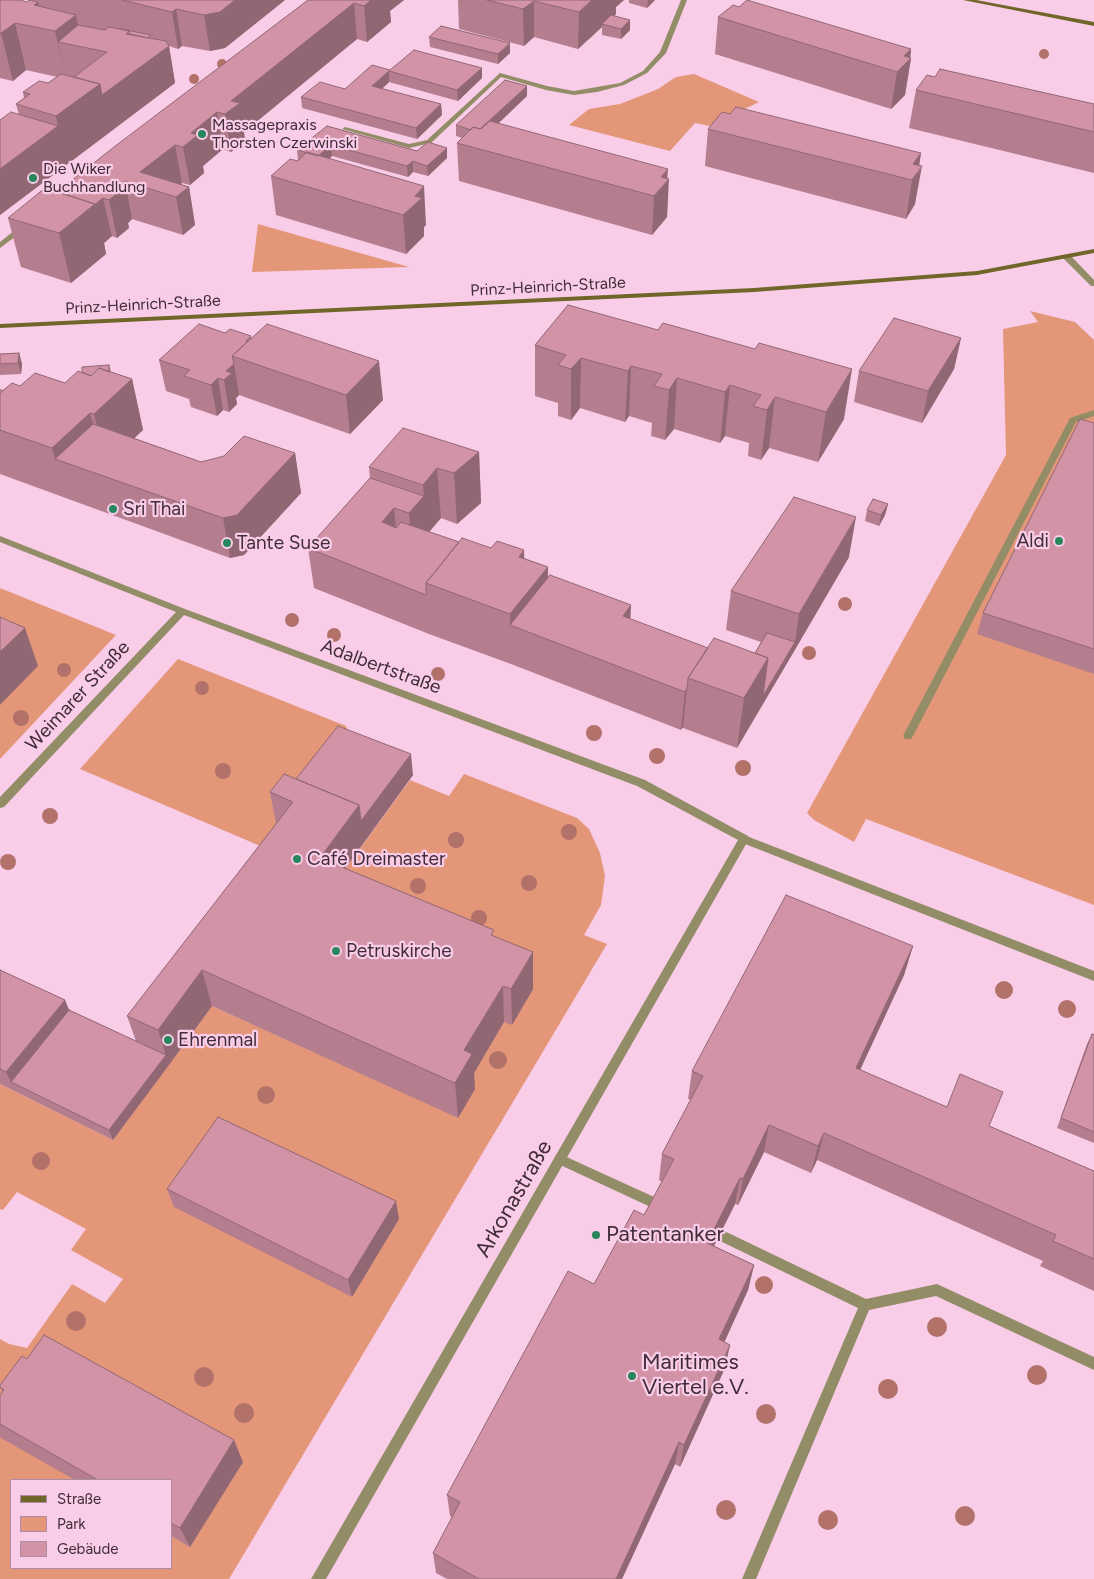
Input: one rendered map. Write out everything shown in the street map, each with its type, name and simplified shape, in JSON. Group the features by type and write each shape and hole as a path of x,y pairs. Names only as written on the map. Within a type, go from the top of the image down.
{"main road":[{"path":"966,0 1094,24"},
{"name":"Prinz-Heinrich-Straße","path":"0,326 764,290 977,274 1094,251"}],"street":[{"path":"345,129 409,146 429,142 500,75 546,88 574,92 597,90 622,84 645,72 663,53 684,0"},
{"path":"0,246 30,223"},
{"path":"1067,257 1094,284"},
{"path":"908,736 1073,420 1094,414"},
{"name":"Adalbertstraße","path":"0,539 182,611 641,783 744,839 1094,976"},
{"name":"Weimarer Straße","path":"0,804 182,611"},
{"name":"Arkonastraße","path":"318,1579 744,839"},
{"path":"560,1159 661,1206"},
{"path":"720,1234 865,1305 937,1290 1094,1364"},
{"path":"749,1579 865,1305"}],"green space":[{"path":"694,74 759,102 710,126 695,123 670,151 569,125 589,109 620,104 658,89 676,77"},
{"path":"258,224 409,267 252,272"},
{"path":"1030,311 1075,322 1094,340 1094,905 866,819 854,842 814,820 807,813 1006,455 1003,329 1038,322"},
{"path":"0,588 116,635 0,759"},
{"path":"178,659 346,726 351,741 265,848 80,769"},
{"path":"464,774 577,818 589,829 600,853 605,876 601,905 584,935 607,944 229,1579 0,1579 0,1339 9,1344 27,1348 72,1284 105,1303 123,1279 71,1250 86,1229 17,1192 3,1210 0,1209 0,1084 113,1140 212,1006 458,1117 466,1085 504,1022 326,895 410,780 449,796"}],"building":[{"path":"0,0 27,2 29,0 38,2 34,5 76,15 55,31 15,23 0,33"},
{"path":"122,0 235,0 220,12 204,15 176,9 172,12"},
{"path":"308,0 371,0 364,6 354,3 231,101 240,103 225,114 217,112 191,133 198,135 183,147 175,145 140,172 189,187 176,197 125,181 116,189 121,190 109,200 103,198 86,212 95,204 57,192 114,147"},
{"path":"487,0 592,0 579,12 534,1 523,9"},
{"path":"747,0 911,49 904,56 911,58 897,72 718,17 733,5 739,7"},
{"path":"611,15 630,20 621,29 602,24"},
{"path":"78,25 105,30 109,27 129,31 126,34 166,41 169,46 102,95 100,84 74,77 107,52 58,42"},
{"path":"441,26 510,43 498,54 429,37"},
{"path":"122,29 151,35 148,38 130,34 129,31"},
{"path":"414,50 482,68 457,90 389,71 372,86 441,104 416,128 301,97 320,82 345,89 372,65 390,70"},
{"path":"940,69 1094,104 1094,132 916,90 927,75 935,77"},
{"path":"61,74 100,84 56,116 16,104 30,94 23,92 39,81 48,83"},
{"path":"505,80 527,86 480,129 473,127 471,130 456,125"},
{"path":"736,107 921,153 913,164 922,166 912,180 708,129 722,112 730,114"},
{"path":"11,112 58,126 0,169 0,120"},
{"path":"490,121 668,169 661,177 669,179 654,196 457,143 473,127 481,129"},
{"path":"327,126 417,151 428,142 447,148 427,166 413,161 407,166 331,145 318,156 297,150"},
{"path":"307,152 424,186 415,196 422,198 403,215 271,176 290,159 298,161"},
{"path":"45,188 95,204 59,233 8,218"},
{"path":"568,305 658,330 663,323 755,349 759,343 852,369 826,412 775,397 767,410 753,406 761,395 730,385 725,392 677,378 669,390 654,386 662,374 631,366 628,371 581,358 571,369 558,365 566,355 535,345"},
{"path":"894,318 961,338 928,391 859,371"},
{"path":"199,324 225,333 230,329 251,336 232,356 234,364 226,371 232,373 224,380 218,378 211,385 184,376 190,370 159,360"},
{"path":"267,324 379,361 346,395 232,356"},
{"path":"19,353 18,363 0,364 0,354"},
{"path":"109,365 109,372 99,368 91,376 82,372 82,367"},
{"path":"99,368 132,379 94,414 90,413 52,448 0,430 0,393 12,383 20,386 35,373 65,383 78,371 91,376"},
{"name":"Aldi","path":"1080,419 1094,423 1094,649 983,613"},
{"path":"93,424 201,462 224,456 244,436 295,453 237,515 223,518 55,459"},
{"path":"403,428 479,452 454,473 437,468 423,485 369,467"},
{"path":"370,478 424,496 409,513 394,508 382,522 396,528 401,522 459,542 426,583 426,595 308,548"},
{"path":"794,497 856,517 799,614 731,591"},
{"path":"873,499 888,504 881,515 867,510"},
{"path":"462,538 491,548 497,541 524,550 519,557 548,567 510,614 426,583"},
{"path":"550,575 631,605 623,616 708,648 688,678 685,692 510,625"},
{"path":"0,617 25,628 0,652"},
{"path":"767,633 795,642 763,696 768,658 755,653"},
{"path":"714,638 768,658 744,698 688,678"},
{"path":"338,726 411,754 361,821 359,805 296,779"},
{"name":"Petruskirche","path":"284,774 359,805 320,858 494,930 491,935 533,952 511,989 503,986 464,1050 472,1054 455,1083 202,970 158,1030 127,1016 293,802 270,792"},
{"path":"786,895 913,946 856,1068 947,1107 960,1074 1003,1092 989,1126 1094,1171 1094,1259 1053,1241 1056,1235 824,1133 818,1146 769,1125 743,1179 740,1178 707,1243 754,1265 719,1339 730,1345 684,1445 679,1442 616,1579 479,1579 433,1553 460,1502 447,1495 568,1271 594,1284 634,1210 644,1215 674,1159 662,1154 703,1076 692,1071"},
{"path":"0,970 65,1000 6,1072 0,1069"},
{"path":"69,1010 166,1055 109,1130 11,1082"},
{"path":"1092,1034 1094,1035 1094,1132 1061,1118"},
{"path":"218,1117 396,1201 348,1280 167,1189"},
{"path":"44,1335 234,1440 180,1528 172,1524 172,1479 96,1479 0,1424 0,1395 4,1390 0,1385 22,1356 27,1359"}],"place":[{"name":"Massagepraxis Thorsten Czerwinski","path":"202,134"},
{"name":"Die Wiker Buchhandlung","path":"33,178"},
{"name":"Sri Thai","path":"113,509"},
{"name":"Aldi","path":"1059,541"},
{"name":"Tante Suse","path":"227,543"},
{"name":"Café Dreimaster","path":"297,859"},
{"name":"Petruskirche","path":"336,951"},
{"name":"Ehrenmal","path":"168,1040"},
{"name":"Patentanker","path":"596,1235"},
{"name":"Maritimes Viertel e.V.","path":"632,1376"}]}
